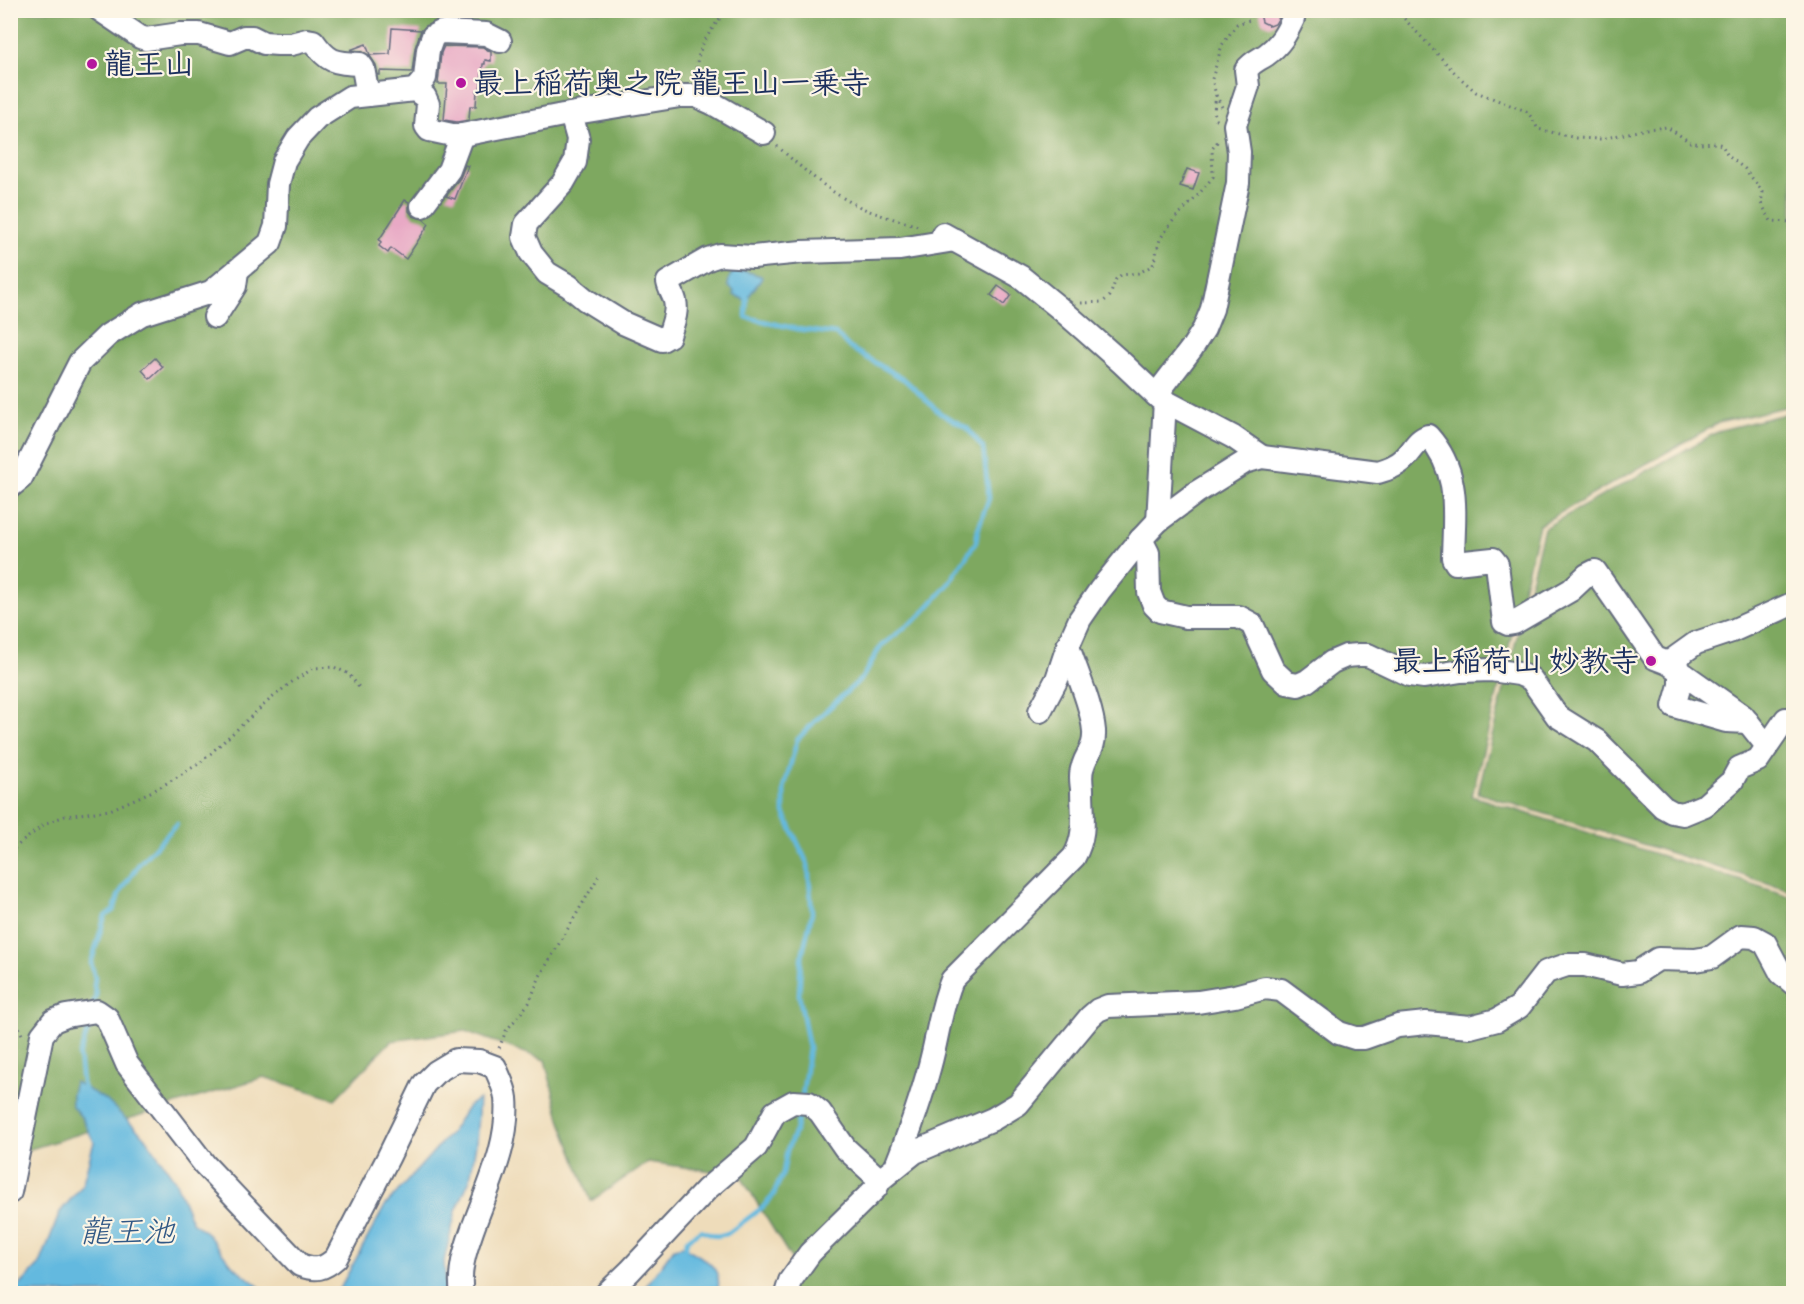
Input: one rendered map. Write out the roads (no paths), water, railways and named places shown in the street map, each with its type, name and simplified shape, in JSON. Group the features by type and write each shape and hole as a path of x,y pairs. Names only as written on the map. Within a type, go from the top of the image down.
{"street":[{"path":"100,10 146,39 199,34 230,43 252,37 264,43 278,44 313,41 322,55 331,61 340,64 360,64 363,68 368,95"},
{"path":"1158,521 1160,398 1204,329 1212,309 1238,183 1239,152 1224,128 1247,94 1246,70 1252,62 1265,56 1284,38 1293,19"},
{"path":"10,487 21,478 80,362 108,335 142,314 211,291 270,243 276,226 278,184 284,161 298,138 317,118 350,97 415,90 426,78 428,50 433,36 441,32 486,34 500,41"},
{"path":"415,90 425,98 428,104 426,126 429,130 457,135 680,96 696,96 712,103 764,134"},
{"path":"571,114 578,139 575,162 563,183 526,224 524,237 531,253 547,273 623,323 662,339 669,336 675,313 675,299 670,292 668,282 708,259 720,255 762,263 802,252 900,249 947,236 1021,278 1063,311 1160,398 1233,437 1262,457"},
{"path":"422,206 449,170 462,135"},
{"path":"215,317 236,286 237,270"},
{"path":"1040,711 1057,679 1080,620 1095,597 1158,521 1197,492 1245,462 1262,457 1378,471 1392,468 1405,459 1421,438 1428,436 1438,447 1449,470 1455,494 1453,558 1456,563 1493,559 1497,564 1504,621 1508,624 1514,623 1571,590 1587,574 1595,571 1655,658 1674,668 1733,710 1748,723 1767,746"},
{"path":"1141,539 1148,553 1149,592 1154,605 1160,611 1186,616 1239,617 1252,624 1273,670 1287,683 1298,685 1332,662 1346,656 1359,655 1368,655 1410,675 1424,677 1471,670 1520,674 1531,679 1557,716 1597,741 1663,807 1672,812 1683,814 1705,805 1731,781 1739,768 1758,760 1786,719 1794,719"},
{"path":"1674,668 1696,643 1732,631 1794,603"},
{"path":"786,1293 790,1281 810,1253 876,1188 887,1174 910,1131 930,1064 943,1001 952,980 1074,857 1081,844 1083,830 1081,775 1083,765 1093,749 1094,731 1089,707 1068,646"},
{"path":"1674,668 1680,685 1674,706 1726,721 1748,723"},
{"path":"887,1174 915,1152 993,1119 1018,1104 1090,1017 1098,1010 1108,1006 1198,1002 1235,996 1264,988 1281,990 1339,1033 1355,1038 1364,1038 1398,1026 1426,1023 1470,1027 1497,1020 1519,1007 1546,972 1567,965 1585,965 1622,974 1638,972 1658,959 1695,960 1712,957 1741,936 1754,937 1765,943 1781,973 1794,984"},
{"path":"10,1192 42,1035 53,1021 66,1016 97,1011 106,1018 127,1064 205,1165 300,1265 311,1269 327,1266 336,1258 424,1084 436,1072 456,1060 479,1061 495,1067 506,1096 505,1123 500,1157 485,1192 463,1257 462,1293"},
{"path":"606,1293 630,1271 707,1189 756,1146 775,1112 793,1102 809,1103 820,1112 845,1148 887,1174"}],"water":[{"path":"736,271 744,271 762,278 746,300 734,295 734,291 728,286 731,275"},
{"name":"龍王池","path":"75,1082 106,1100 145,1137 175,1180 192,1222 206,1232 232,1265 267,1293 13,1293 40,1264 60,1212 82,1186 94,1142 82,1118 72,1106"},
{"path":"479,1099 476,1144 470,1179 456,1211 444,1261 446,1293 336,1293 385,1206 452,1131 468,1106"},
{"path":"682,1246 704,1259 715,1270 719,1284 717,1293 641,1293 674,1248"}],"waterway":[{"path":"747,294 746,317 797,329 836,334 850,348 905,380 940,413 967,428 983,448 989,498 976,542 947,586 920,616 881,646 862,678 797,740 784,789 784,813 808,865 812,913 801,960 799,995 809,1048 802,1097"},
{"path":"93,1005 96,995 91,963 105,916 114,910 119,894 139,864 177,824"},
{"path":"85,1092 79,1056 92,1019"},
{"path":"684,1253 687,1240 701,1230 716,1236 727,1234 763,1207 773,1196 783,1173 787,1150 796,1129 800,1109"}],"place":[{"name":"龍王山","path":"92,64"},
{"name":"最上稲荷奥之院 龍王山一乗寺","path":"461,83"},
{"name":"最上稲荷山 妙教寺","path":"1651,661"}]}
